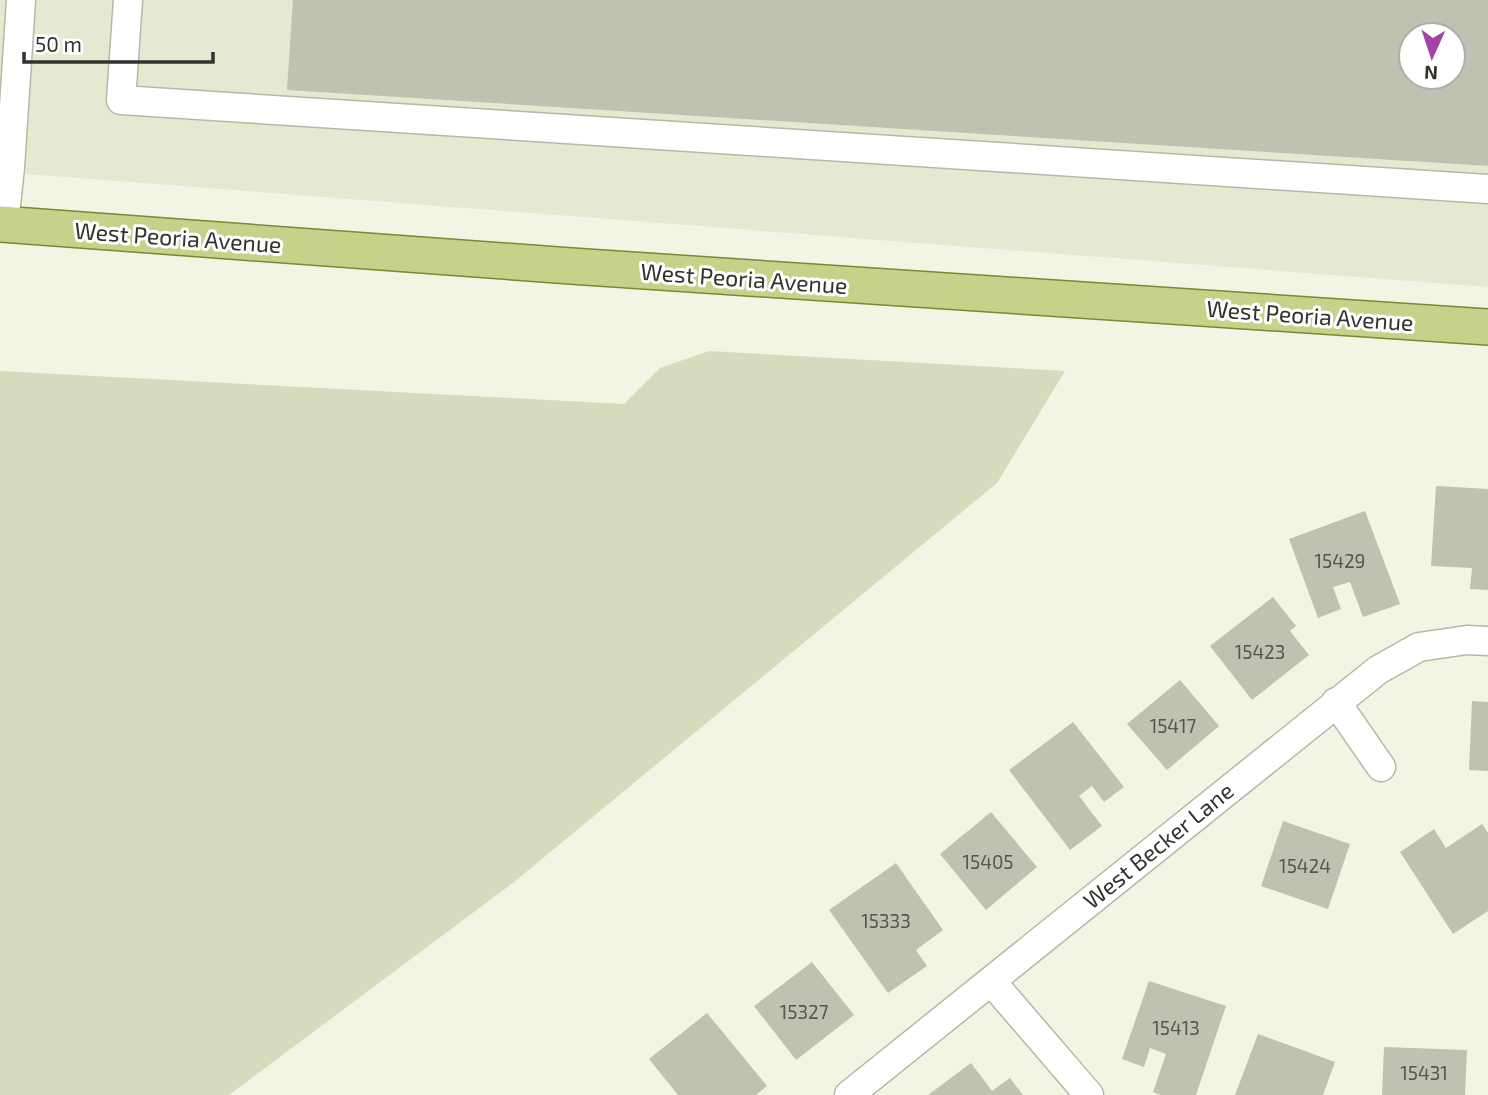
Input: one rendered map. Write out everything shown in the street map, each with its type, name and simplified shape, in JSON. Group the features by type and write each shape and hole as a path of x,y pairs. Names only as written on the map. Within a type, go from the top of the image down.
{"main road":[{"name":"West Peoria Avenue","path":"2,224 585,267 1488,327"}],"street":[{"path":"2,224 10,167 20,0"},
{"path":"128,0 121,100 1488,189"},
{"name":"West Becker Lane","path":"849,1095 1378,670 1419,647 1467,640 1488,641"},
{"path":"1336,702 1381,767"},
{"path":"991,982 1089,1095"}],"shaded area":[{"path":"0,0 1488,0 1488,287 0,172"},
{"path":"709,351 1065,371 997,483 514,882 229,1095 0,1095 0,371 624,404 660,368"}],"building":[{"path":"293,0 1488,0 1488,166 287,90"},
{"path":"1436,486 1488,489 1488,590 1470,589 1472,568 1431,566"},
{"path":"1365,511 1400,604 1363,617 1350,582 1333,587 1341,609 1318,618 1289,539"},
{"path":"1273,597 1296,626 1290,631 1309,655 1252,700 1210,646"},
{"path":"1180,680 1219,726 1167,770 1127,724"},
{"path":"1472,701 1488,702 1488,771 1469,770"},
{"path":"1073,722 1124,787 1104,802 1092,786 1079,796 1102,826 1070,850 1009,770"},
{"path":"991,812 1037,867 986,910 940,854"},
{"path":"1283,821 1350,844 1328,909 1261,886"},
{"path":"1482,824 1488,833 1488,911 1453,934 1400,852 1434,829 1446,848"},
{"path":"896,863 943,930 916,950 927,966 888,993 829,910"},
{"path":"812,962 854,1015 796,1060 754,1006"},
{"path":"1149,981 1226,1006 1196,1095 1161,1095 1153,1092 1166,1054 1150,1048 1144,1067 1122,1059"},
{"path":"707,1013 767,1086 756,1095 678,1095 649,1059"},
{"path":"1258,1034 1335,1062 1323,1095 1235,1095"},
{"path":"1384,1047 1467,1050 1465,1095 1382,1095"},
{"path":"971,1063 992,1091 1010,1078 1023,1095 928,1095"}]}
